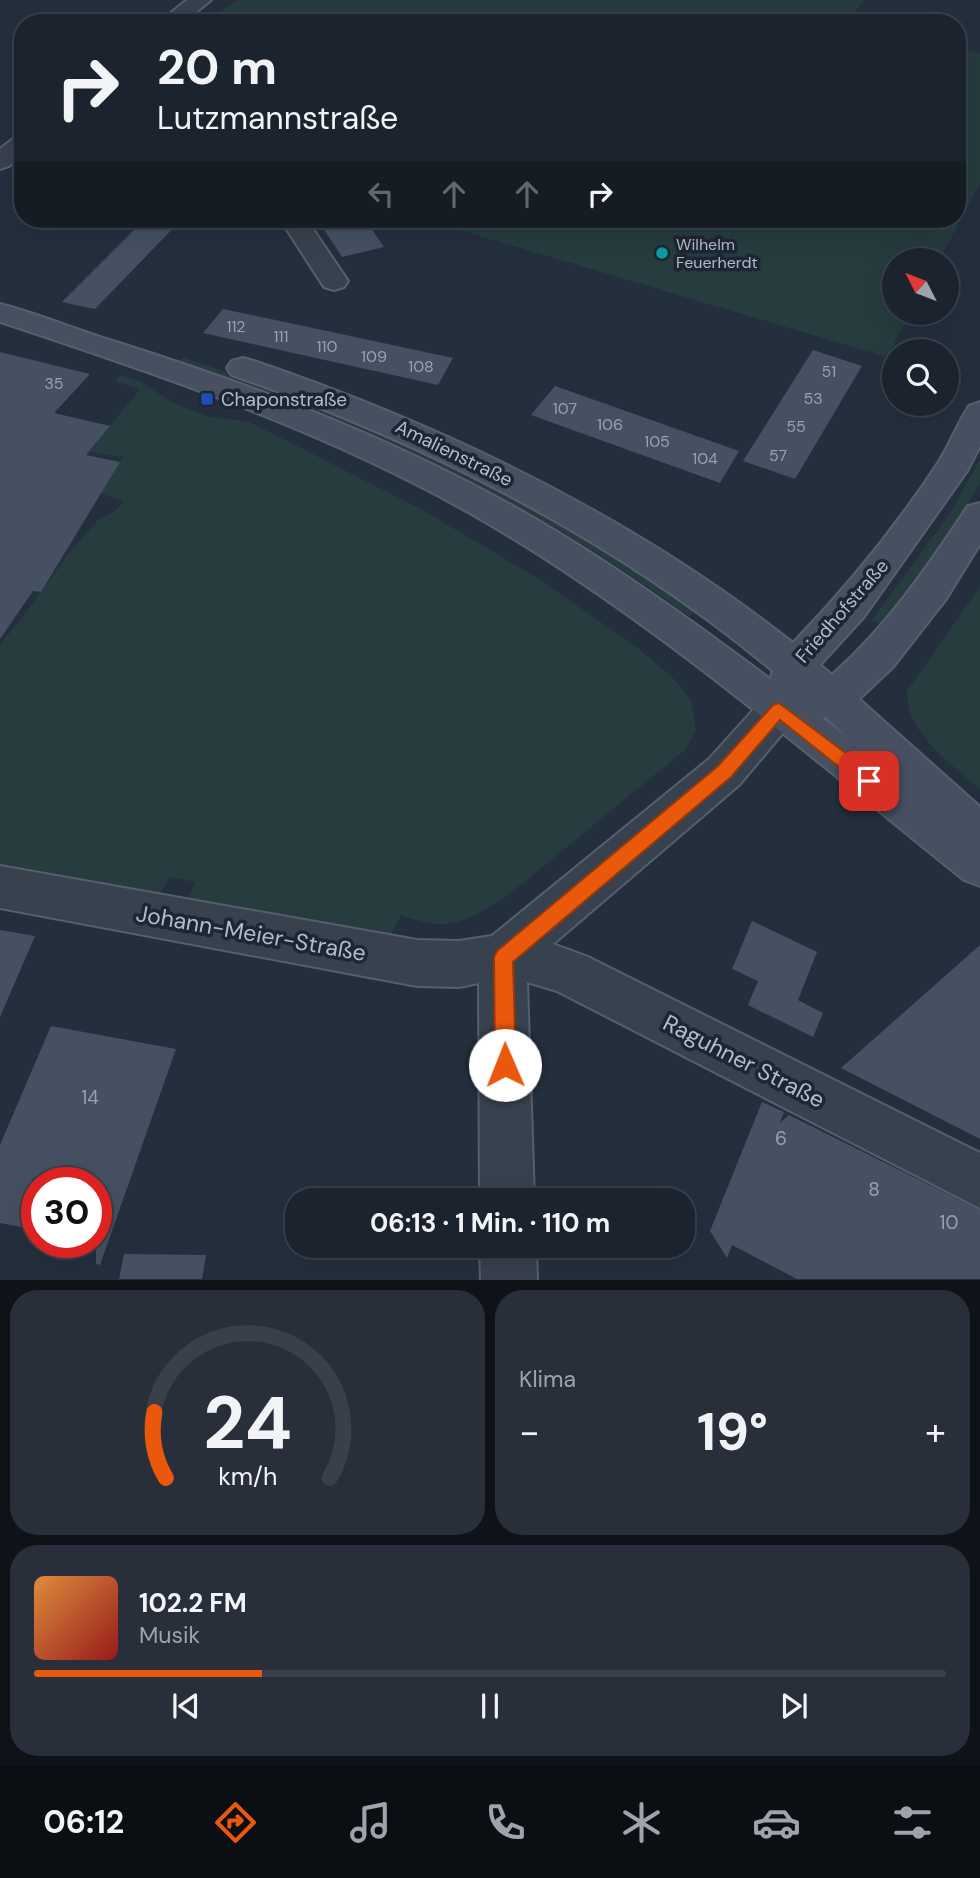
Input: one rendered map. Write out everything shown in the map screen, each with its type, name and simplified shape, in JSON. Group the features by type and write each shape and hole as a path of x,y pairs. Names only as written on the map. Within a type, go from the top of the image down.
{"main road":[{"name":"Amalienstraße","path":"12,316 61,316 140,334 313,391 418,434 491,469 617,539 723,612 832,699"},
{"name":"Amalienstraße","path":"12,316 50,332 198,378 281,408 435,482 505,519 582,565 672,627 779,709"},
{"name":"Friedhofstraße","path":"779,709 793,667 850,608 893,553 955,463 980,413"},
{"path":"779,709 832,699 879,656 933,589 980,515"},
{"path":"832,699 980,835"},
{"path":"779,709 980,866"}],"street":[{"path":"182,14 201,0"},
{"path":"298,228 334,281"},
{"path":"507,1188 503,957 724,772 779,709"},
{"name":"Johann-Meier-Straße","path":"0,887 417,963 459,964 503,957"},
{"name":"Raguhner Straße","path":"503,957 538,961 571,973 980,1181"},
{"path":"508,1258 509,1279"}],"green space":[{"path":"238,0 864,0 854,14 215,14"},
{"path":"966,50 980,53 980,183 966,210"},
{"path":"453,228 956,228 946,248 882,248 882,326 904,326 897,339 882,339 882,356"},
{"path":"184,358 284,391 279,397 182,363 180,359"},
{"path":"121,375 141,382 175,404 211,417 249,422 419,508 539,579 639,649 672,677 690,698 694,715 696,731 686,749 507,896 467,918 445,924 401,915 391,935 187,901 195,882 169,877 159,896 0,871 0,644 69,553 97,521 116,510 123,501 97,492 123,457 89,452 140,389 115,381"},
{"path":"301,397 415,444 587,536 698,611 689,616 643,583 548,523 450,470 295,403"},
{"path":"980,460 980,482 959,521 925,572 881,625 872,620 948,516"},
{"path":"980,587 980,790 922,734 914,721 907,691"}],"building":[{"path":"136,228 173,228 95,309 62,302"},
{"path":"323,228 371,228 384,247 342,257"},
{"path":"223,309 453,358 438,385 203,333"},
{"path":"813,350 862,366 795,479 743,461"},
{"path":"0,352 90,374 54,413 110,426 86,455 120,462 41,592 33,591 0,639"},
{"path":"555,386 739,451 720,483 531,415"},
{"path":"752,921 817,952 798,1000 823,1013 813,1037 748,1005 758,981 732,969"},
{"path":"0,930 35,936 0,1017"},
{"path":"980,945 980,1139 841,1068"},
{"path":"51,1026 176,1049 112,1231 112,1167 21,1167 21,1227 0,1223 0,1145"},
{"path":"762,1102 784,1112 780,1123 789,1115 980,1210 980,1279 797,1279 732,1245 727,1258 710,1231"},
{"path":"124,1254 206,1255 202,1279 119,1279"},
{"path":"96,1258 102,1258 100,1265 96,1264"}],"place":[{"name":"Wilhelm Feuerherdt","path":"662,253"},
{"name":"Chaponstraße","path":"207,399"}],"route":[{"path":"505,1065 503,957 669,821 724,772 779,709 869,781"}]}
